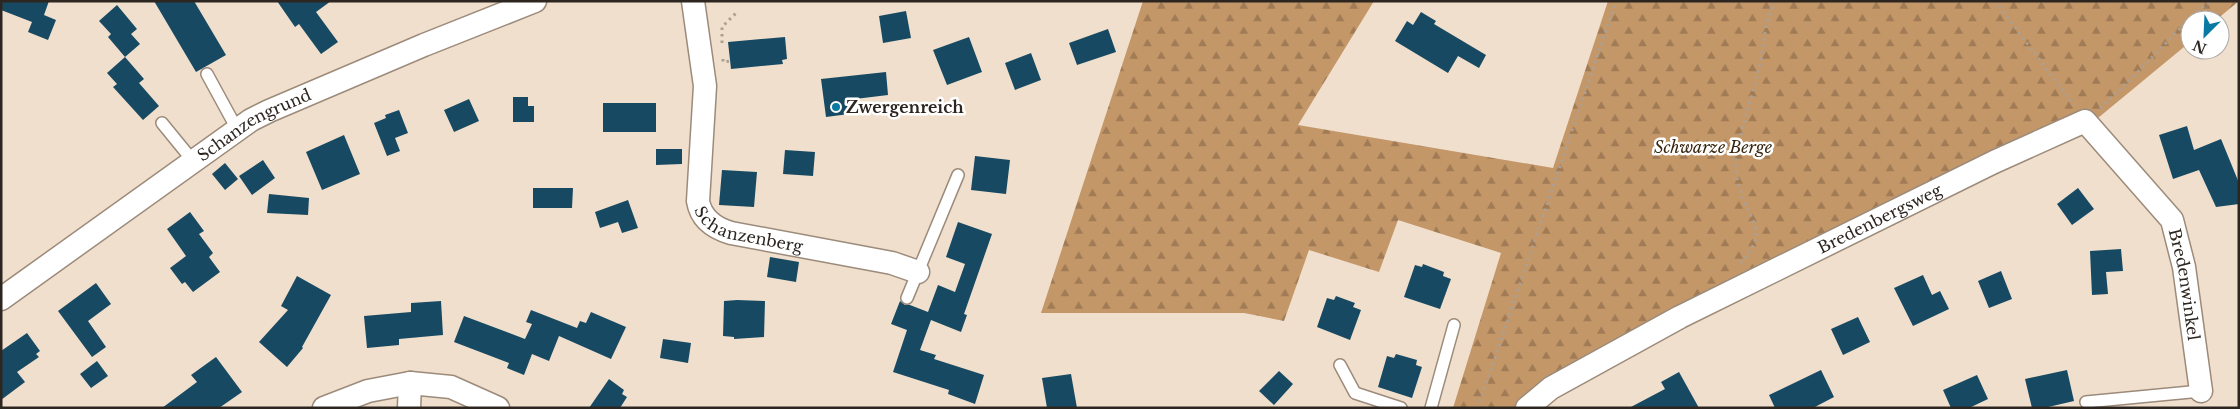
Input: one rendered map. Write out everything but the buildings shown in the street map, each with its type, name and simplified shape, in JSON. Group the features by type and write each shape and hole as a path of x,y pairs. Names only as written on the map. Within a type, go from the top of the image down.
{"street":[{"name":"Schanzengrund","path":"1,299 237,129 277,108 424,45 536,1"},
{"name":"Schanzenberg","path":"693,1 705,86 698,201 702,215 711,224 723,230 892,263 918,272"},
{"name":"Bredenwinkel","path":"2086,121 2172,220 2184,267 2201,391"},
{"name":"Bredenbergsweg","path":"1528,408 1551,388 1680,317 1994,162 2086,121"},
{"path":"409,408 410,383"},
{"path":"324,408 368,391 410,383 450,387 498,408"}],"lane":[{"path":"207,74 237,129"},
{"path":"162,123 193,161"},
{"path":"907,298 958,175"},
{"path":"1431,408 1454,324"},
{"path":"1340,365 1355,393 1400,408"},
{"path":"2086,402 2201,391"}],"path":[{"path":"1478,408 1616,1"},
{"path":"1733,268 1749,253 1755,241 1757,231 1754,219 1739,185 1735,167 1736,153 1760,65 1766,26 1774,1"},
{"path":"1995,1 2086,121 2129,81 2196,12 2211,1"},
{"path":"722,47 722,27 736,13"},
{"path":"723,54 724,62 730,60"}],"green space":[{"name":"Schwarze Berge","path":"1143,1 1374,1 1298,125 1553,168 1608,1 2239,1 2228,10 2180,10 2180,50 2098,118 1551,388 1527,408 1453,408 1501,253 1398,220 1379,272 1309,250 1284,321 1244,313 1041,313"}],"place":[{"name":"Zwergenreich","path":"836,107"}]}
